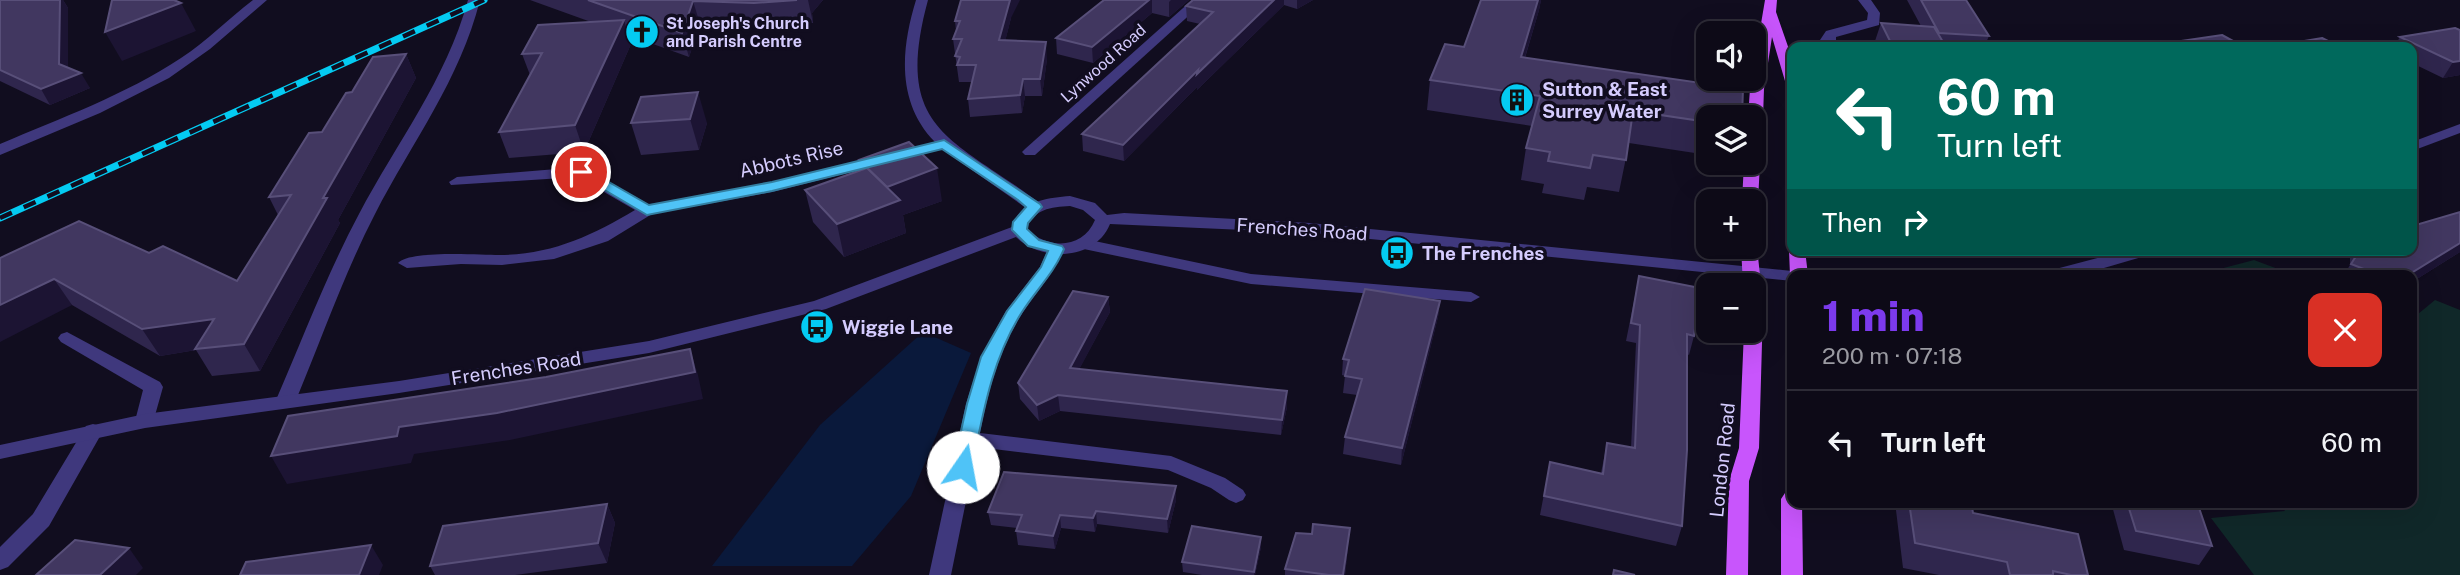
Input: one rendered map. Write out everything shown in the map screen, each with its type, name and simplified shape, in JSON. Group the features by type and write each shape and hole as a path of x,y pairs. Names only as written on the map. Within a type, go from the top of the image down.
{"main road":[{"path":"1771,6 1787,63"},
{"path":"1756,105 1771,6"},
{"name":"London Road","path":"1737,575 1739,481 1749,448 1753,343"},
{"path":"1791,508 1793,575"}],"street":[{"path":"0,150 124,96 161,76 227,31 261,0"},
{"path":"286,400 367,215 451,70 467,32 474,0"},
{"path":"922,0 911,44 909,65 919,111 944,144 1035,207"},
{"name":"Lynwood Road","path":"1030,152 1200,0"},
{"path":"1827,42 1831,34 1874,22 1874,13 1864,0"},
{"path":"2417,145 2460,128"},
{"name":"Abbots Rise","path":"407,263 461,259 502,260 554,254 602,237 647,210 772,187 944,144"},
{"path":"457,182 581,172 647,210"},
{"path":"1084,244 1101,231 1104,220 1097,211 1087,205 1070,201 1035,207 1021,222 1019,230 1033,243 1056,249 1084,244 1251,279 1471,297"},
{"name":"Frenches Road","path":"1104,220 1124,218 1310,228 1707,273"},
{"name":"Frenches Road","path":"0,452 145,421 286,400 399,387 649,347 820,305 1019,230"},
{"path":"940,575 968,439 990,357 1015,311 1048,268 1056,249"},
{"path":"2078,270 2127,256"},
{"name":"Frenches Road","path":"1766,277 1787,276"},
{"path":"67,338 153,387 145,421"},
{"path":"0,561 41,520 93,431"},
{"path":"968,439 1171,463 1218,483 1236,495"}],"green space":[{"path":"2254,260 2281,270 2216,270"},
{"path":"2435,300 2460,310 2460,575 2254,575 2211,518 2285,511 2283,508 2417,508 2417,315"}],"water":[{"path":"923,332 971,353 911,496 852,566 712,566 820,425"}],"building":[{"path":"0,0 60,0 59,64 81,73 41,89 0,70"},
{"path":"112,0 174,0 181,3 105,32"},
{"path":"588,0 797,0 754,3 693,1 682,33"},
{"path":"961,0 1010,0 999,40 1046,42 1040,79 1023,79 1020,95 968,99 976,65 957,65 960,57 955,56 962,39 953,39 960,21 955,21"},
{"path":"1104,0 1149,0 1092,47 1056,38"},
{"path":"1193,0 1274,0 1197,74 1198,70 1123,145 1082,134 1213,12 1186,6"},
{"path":"1481,0 1538,0 1521,57 1696,82 1696,91 1743,91 1742,105 1696,105 1696,120 1633,111 1626,160 1593,155 1590,168 1548,161 1550,152 1526,148 1540,96 1430,80 1445,44 1464,47"},
{"path":"1921,0 1966,0 1989,36 1939,33"},
{"path":"624,20 575,125 499,132 542,53 522,54 538,25"},
{"path":"1881,23 1934,27 1943,42 1890,42"},
{"path":"2455,28 2460,30 2460,61 2453,62 2417,45 2417,42 2400,37"},
{"path":"2222,35 2235,42 2174,42"},
{"path":"2322,38 2330,42 2298,42"},
{"path":"406,54 323,198 327,198 244,344 195,349 214,319 142,329 54,279 0,305 0,258 79,221 149,253 163,246 237,281 291,195 269,197 309,133 322,132 346,93 352,92 373,57"},
{"path":"698,92 690,119 631,123 641,97"},
{"path":"909,142 937,168 887,187 859,160"},
{"path":"867,168 900,200 837,224 805,190"},
{"path":"2460,212 2460,243 2416,270 2366,270 2351,264 2356,256 2417,256 2417,225"},
{"path":"1639,276 1696,287 1694,336 1687,334 1687,450 1682,526 1544,496 1550,462 1603,474 1607,443 1635,448 1640,325 1631,323"},
{"path":"1365,289 1440,301 1402,448 1345,437 1362,379 1345,376 1349,360 1343,359"},
{"path":"1073,291 1108,297 1070,368 1287,391 1282,420 1058,395 1037,405 1018,383"},
{"path":"690,349 695,372 497,413 399,427 397,436 271,456 288,416 546,377"},
{"path":"1004,472 1176,486 1167,519 1096,511 1093,518 1060,515 1053,536 1016,531 1022,515 988,512"},
{"path":"607,504 598,543 430,566 443,526"},
{"path":"1910,508 1972,508 1973,513 2078,534 2088,575 2053,571 2053,575 2010,575 2007,562 1915,543"},
{"path":"2129,508 2199,508 2212,546 2136,531"},
{"path":"1313,524 1350,528 1343,575 1285,569 1296,533 1312,534"},
{"path":"1192,526 1261,537 1254,572 1182,562"},
{"path":"75,540 129,548 100,575 36,575"},
{"path":"371,545 359,575 240,575 246,562"},
{"path":"1614,570 1635,575 1613,575"}],"railway":[{"path":"0,218 484,0"}],"place":[{"name":"St Joseph's Church and Parish Centre","path":"642,32"},
{"name":"Sutton & East Surrey Water","path":"1517,100"},
{"name":"The Frenches","path":"1397,253"},
{"name":"Wiggie Lane","path":"817,327"}],"route":[{"path":"581,172 647,210 772,187 944,144 1023,197 1035,207 1021,222 1019,230 1033,243 1056,249 1048,268 1015,311 990,357 976,404 963,467"}]}
